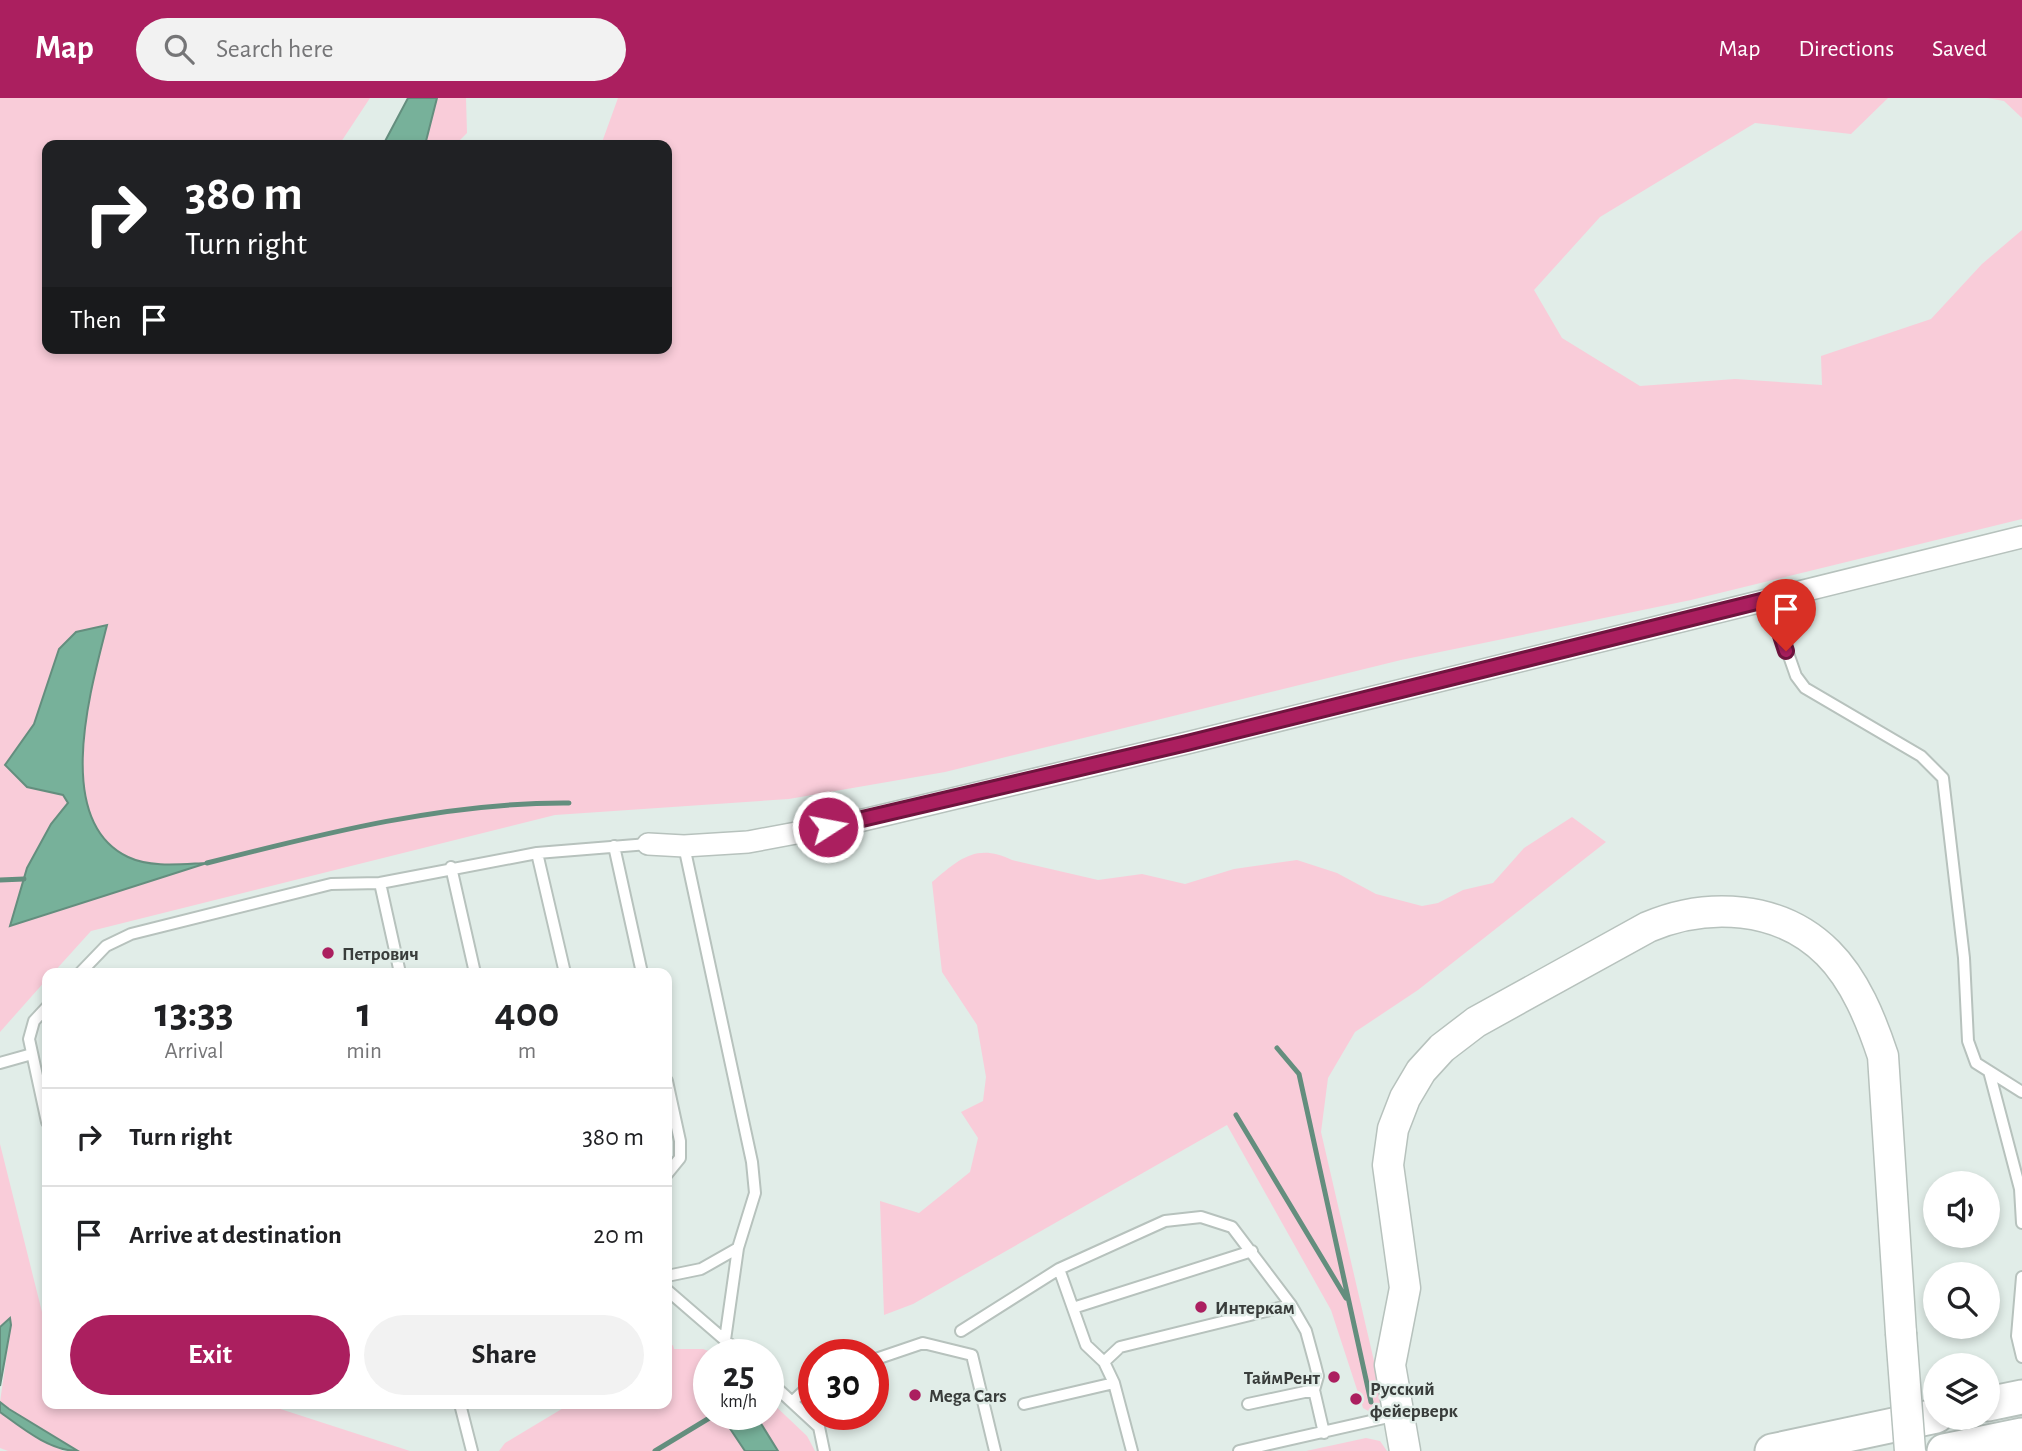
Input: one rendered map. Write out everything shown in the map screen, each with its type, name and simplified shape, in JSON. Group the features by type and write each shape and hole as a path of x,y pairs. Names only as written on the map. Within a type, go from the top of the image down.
{"main road":[{"path":"2000,1402 2022,1397"},
{"path":"1772,1451 1923,1419"},
{"path":"1944,1451 2022,1435"}],"street":[{"path":"648,844 684,846 748,842 855,822 1201,740 2022,537"},
{"path":"1405,1451 1401,1414 1390,1365 1405,1288 1388,1165 1394,1129 1405,1098 1421,1071 1442,1048 1475,1022 1648,926 1673,916 1699,912 1760,915 1799,931 1828,953 1850,983 1871,1021 1883,1056 1910,1451"},
{"path":"1401,1414 1418,1451"}],"lane":[{"path":"1769,599 1796,676 1805,688 1921,756 1944,778 1964,958 1968,1041 1976,1063 2022,1091"},
{"path":"85,968 106,946 131,934 331,884 380,883 451,867 537,853 648,844"},
{"path":"614,846 641,968"},
{"path":"684,846 752,1162 755,1193 738,1248 725,1339"},
{"path":"537,853 564,968"},
{"path":"451,867 474,968"},
{"path":"380,883 399,968"},
{"path":"42,1013 30,1029 32,1054 42,1099"},
{"path":"0,1063 32,1054"},
{"path":"1989,1071 2020,1189 2022,1223"},
{"path":"672,1104 680,1141 680,1158 672,1168"},
{"path":"961,1331 1059,1269 1164,1221 1201,1217 1232,1227 1292,1305 1306,1331 1315,1364 1318,1376 1314,1390 1324,1433"},
{"path":"672,1275 701,1269 738,1248"},
{"path":"1073,1308 1252,1251"},
{"path":"1059,1269 1086,1345 1104,1362 1114,1383 1132,1451"},
{"path":"2022,1277 2017,1336 2022,1357"},
{"path":"672,1294 724,1339"},
{"path":"1104,1362 1120,1347 1292,1305"},
{"path":"889,1355 923,1343 972,1355 995,1451"},
{"path":"1024,1404 1114,1383"},
{"path":"1248,1404 1314,1390"},
{"path":"784,1395 819,1427 824,1451"},
{"path":"792,1402 798,1396"},
{"path":"461,1409 471,1451"},
{"path":"1239,1451 1401,1414"}],"shaded area":[{"path":"0,98 370,98 342,140 42,140 42,354 672,354 672,140 603,140 618,98 1888,98 1851,134 1755,123 1600,217 1534,290 1562,338 1640,386 1735,379 1822,385 1821,356 1931,319 1982,264 2022,230 2022,519 1691,600 1401,660 945,772 789,799 555,815 91,931 58,968 42,968 42,985 0,1032","holes":["106,626 93,683 83,752 84,786 91,817 105,841 138,861 157,864 204,863 70,906 21,891 27,868 69,803 63,795 27,787 5,766 34,724 59,649"]},
{"path":"408,98 437,98 426,140 386,140"},
{"path":"437,98 466,98 467,133 460,140 426,140"},
{"path":"1987,98 2022,98 2022,118 2004,101"},
{"path":"107,625 93,683 83,751 84,784 90,814 105,839 128,857 157,864 207,863 10,926 27,868 51,824 68,803 63,795 27,787 5,765 34,724 59,649 76,632"},
{"path":"1572,817 1606,842 1418,990 1355,1032 1328,1078 1321,1132 1383,1400 1370,1412 1363,1408 1331,1310 1227,1125 913,1304 884,1315 880,1201 919,1213 970,1172 978,1138 961,1112 983,1101 986,1077 977,1025 942,972 932,882 950,867 968,856 988,853 1098,880 1142,874 1185,884 1234,869 1297,860 1337,873 1376,894 1422,906 1438,903 1463,890 1493,883 1524,848"},
{"path":"0,1144 42,1312 42,1409 280,1409 410,1451 78,1451 0,1402 11,1325 0,1327"},
{"path":"10,1318 11,1325 0,1386 0,1327"},
{"path":"673,1345 674,1349 693,1349 693,1430 731,1430 745,1451 499,1451 505,1443 562,1409 672,1409"},
{"path":"0,1402 78,1451 57,1447 27,1431 0,1412"},
{"path":"0,1412 63,1451 8,1451 0,1448"},
{"path":"784,1414 807,1436 815,1451 778,1451 765,1430 784,1430"},
{"path":"731,1430 765,1430 778,1451 745,1451"},
{"path":"1366,1438 1380,1441 1387,1451 1306,1451"}],"waterway":[{"path":"207,863 386,821 478,808 569,803"},
{"path":"0,880 24,879"},
{"path":"1277,1048 1299,1074 1371,1402"},
{"path":"1236,1115 1346,1298"},
{"path":"655,1451 693,1428"}],"place":[{"name":"Петрович","path":"328,953"},
{"name":"Интеркам","path":"1201,1307"},
{"name":"ТаймРент","path":"1334,1377"},
{"name":"Mega Cars","path":"915,1395"},
{"name":"Русский фейерверк","path":"1356,1399"}],"route":[{"path":"828,827 1187,743 1769,599 1786,651"}]}
